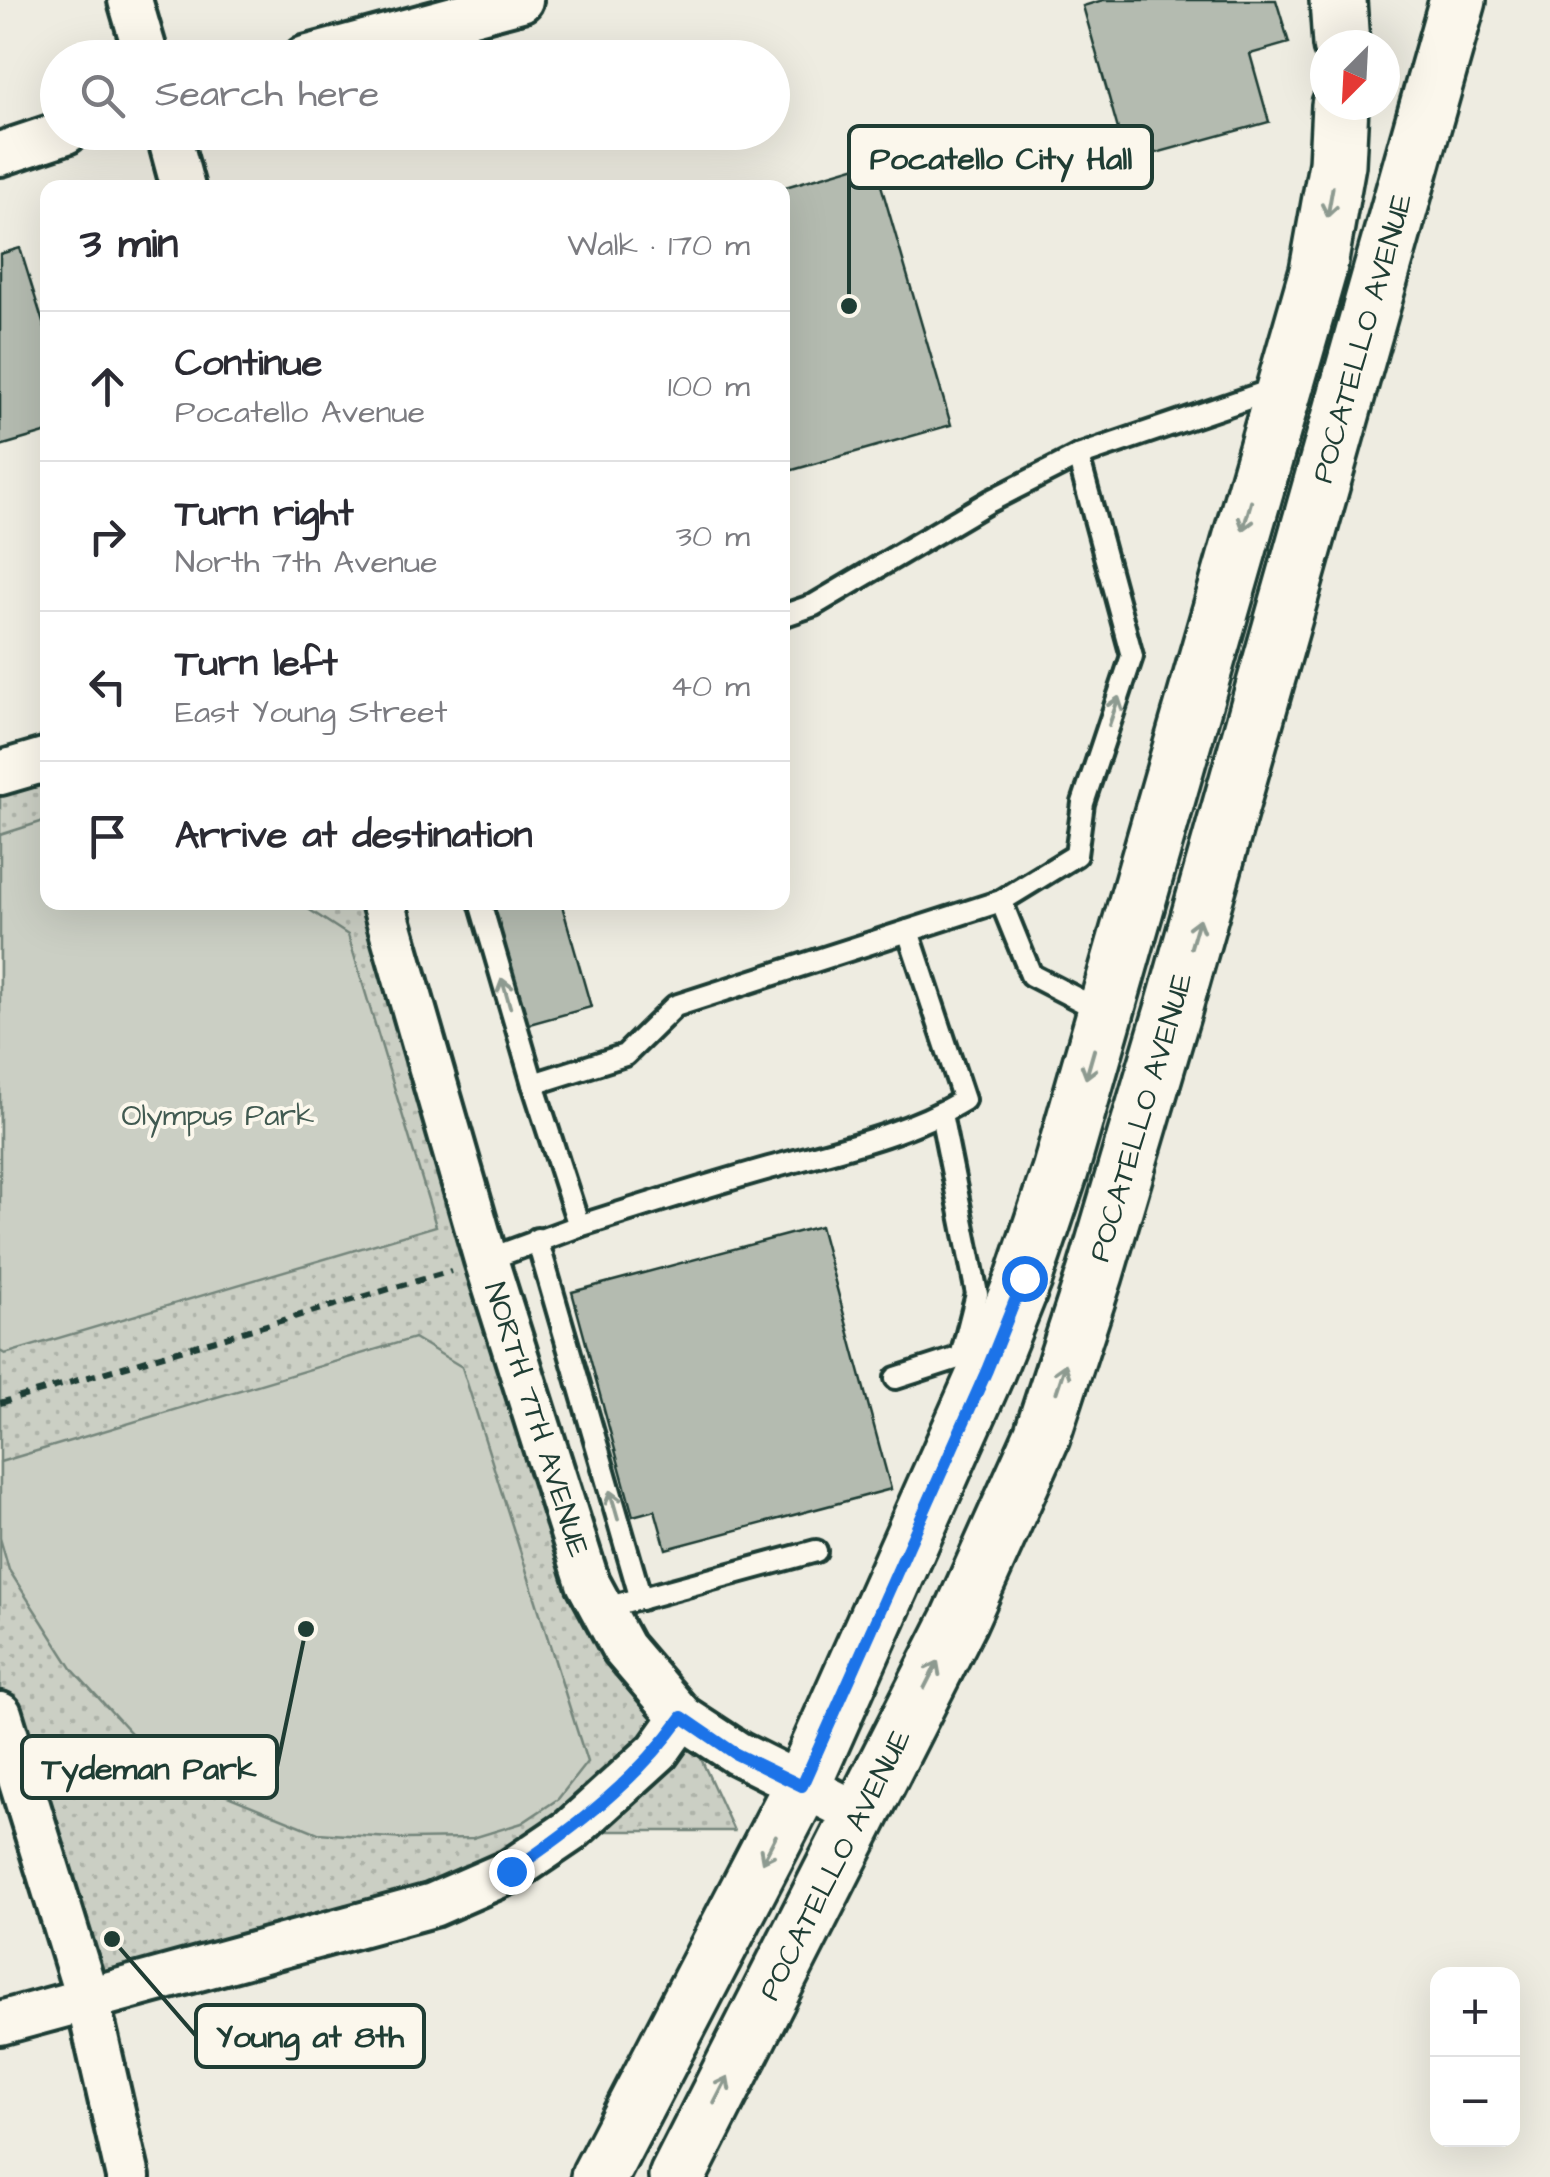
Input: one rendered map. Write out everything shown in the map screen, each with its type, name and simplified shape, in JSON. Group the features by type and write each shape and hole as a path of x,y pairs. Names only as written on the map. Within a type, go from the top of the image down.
{"main road":[{"path":"1338,0 1340,30"},
{"name":"POCATELLO AVENUE","path":"676,2177 989,1558 1042,1436 1174,1007 1458,0"},
{"name":"POCATELLO AVENUE","path":"599,2177 802,1786 1024,1278 1060,1171 1318,272 1337,164 1339,120"}],"street":[{"path":"130,0 142,40"},
{"path":"355,40 432,12 521,0"},
{"path":"0,154 40,141"},
{"path":"173,150 181,180"},
{"path":"0,773 40,761"},
{"name":"NORTH 7TH AVENUE","path":"384,910 486,1260 588,1582 622,1604 623,1648 682,1717 736,1754 860,1814"},
{"path":"0,1714 87,1998 128,2177"},
{"path":"0,2023 434,1905 511,1871 570,1831 658,1751 682,1717"}],"lane":[{"path":"790,614 814,606 990,501 1078,456 1284,386"},
{"path":"533,1084 624,1055 674,1006 1002,901 1076,855 1082,803 1132,656 1078,456"},
{"path":"1002,901 1031,975 1105,1013"},
{"path":"482,910 579,1226"},
{"path":"486,1260 537,1239 680,1194 859,1144 941,1114 964,1100 908,931"},
{"path":"896,1378 961,1357 977,1294 941,1114"},
{"path":"537,1239 622,1604 816,1551"}],"path":[{"path":"0,1403 486,1260"}],"green space":[{"path":"40,761 40,910 385,910 588,1583 682,1717 734,1831 570,1831 511,1871 87,1997 0,1714 0,773"},
{"name":"Olympus Park","path":"40,822 40,910 310,910 348,935 436,1226 5,1354 0,1351 0,835"},
{"path":"414,1338 462,1367 587,1762 558,1799 522,1823 473,1838 405,1839 318,1833 215,1791 131,1733 73,1670 9,1570 0,1538 0,1462"}],"building":[{"path":"1103,0 1276,0 1289,43 1250,54 1269,122 1127,161 1083,6"},
{"path":"874,161 951,425 790,471 790,186"},
{"path":"20,248 40,313 40,434 0,446 0,254"},
{"path":"494,910 563,910 591,1007 526,1025"},
{"path":"820,1226 891,1489 666,1549 655,1510 633,1516 572,1292"}],"place":[{"name":"Pocatello City Hall","path":"849,306"},
{"name":"Tydeman Park","path":"306,1629"},
{"name":"Young at 8th","path":"112,1939"}],"route":[{"path":"511,1871 570,1831 658,1751 682,1717 736,1754 802,1786 1024,1278"}]}
